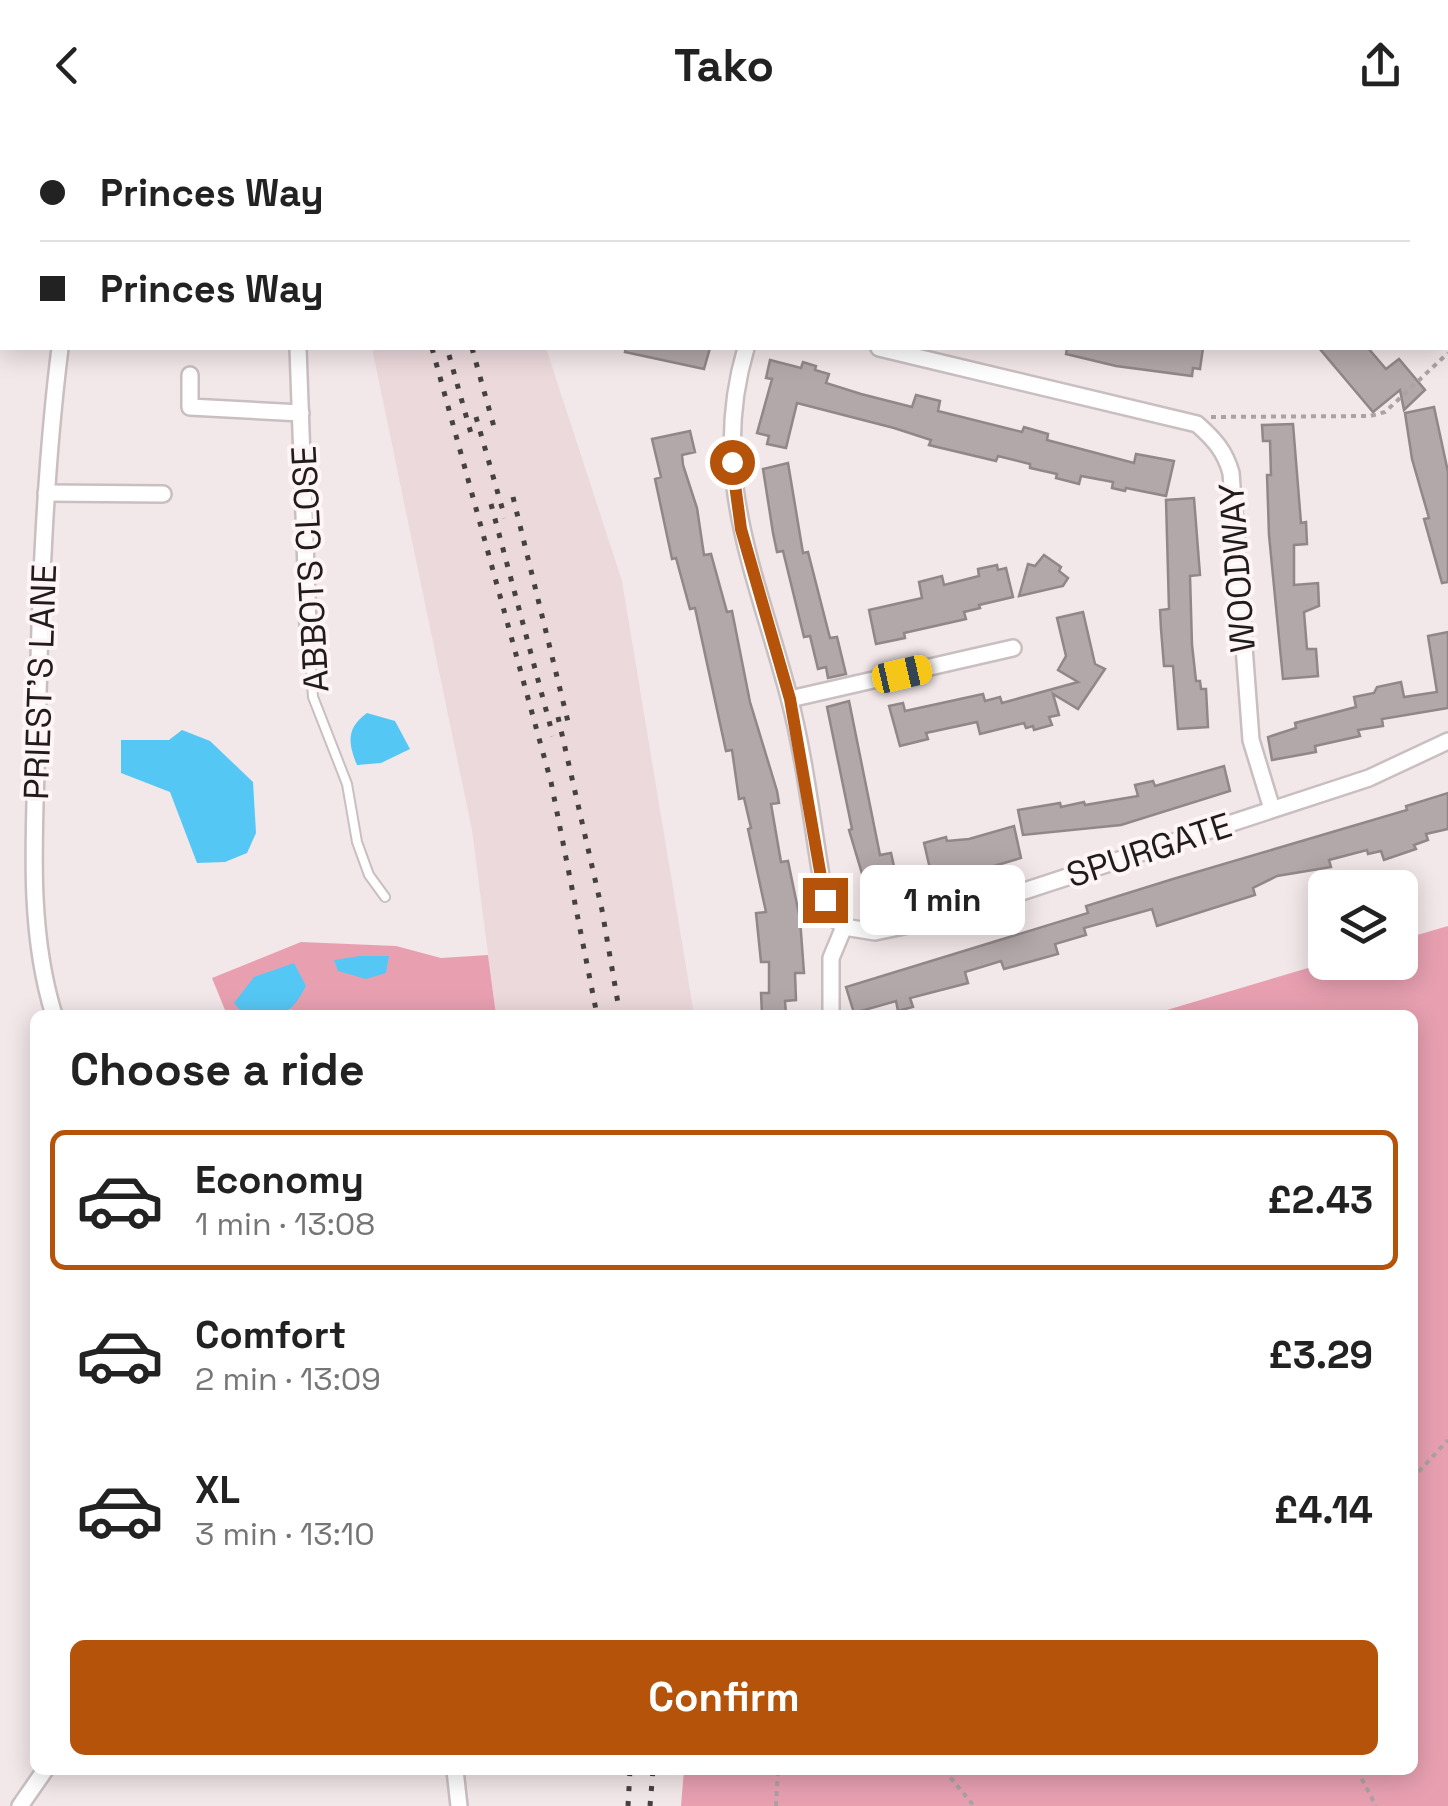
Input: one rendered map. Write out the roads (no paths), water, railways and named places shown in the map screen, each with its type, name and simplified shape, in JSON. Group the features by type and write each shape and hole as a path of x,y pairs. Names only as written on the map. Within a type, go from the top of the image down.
{"street":[{"name":"PRIEST'S LANE","path":"53,1010 36,928 35,886 46,493 60,350"},
{"name":"ABBOTS CLOSE","path":"298,350 308,625"},
{"path":"746,350 730,438 734,486 758,596 790,699 825,900 832,916 844,927 830,958 832,1010"},
{"name":"WOODWAY","path":"887,350 1197,424 1226,454 1231,474 1251,740 1272,809"},
{"path":"190,375 190,408 301,413"},
{"path":"46,493 164,494"},
{"path":"790,699 1013,648"},
{"name":"SPURGATE","path":"844,927 876,932 942,918 1370,778 1448,741"},
{"path":"20,1806 42,1775"},
{"path":"456,1775 459,1806"}],"lane":[{"name":"ABBOTS CLOSE","path":"308,625 313,697 346,784 357,842 385,897"}],"water":[{"path":"367,713 395,721 410,749 381,763 357,765 352,730"},
{"path":"182,730 210,741 253,782 256,833 247,853 225,862 197,863 170,792 121,773 121,740 169,740"},
{"path":"389,956 386,973 366,979 338,971 334,960"},
{"path":"294,963 306,986 288,1010 240,1010 234,1003 254,977"}],"railway":[{"path":"433,350 551,782 596,1010"},
{"path":"473,350 496,434"},
{"path":"449,355 472,437"},
{"path":"476,417 505,518"},
{"path":"513,497 570,730"},
{"path":"491,504 553,736"},
{"path":"558,717 602,910 619,1010"},
{"path":"628,1806 630,1775"},
{"path":"650,1806 653,1775"}]}
